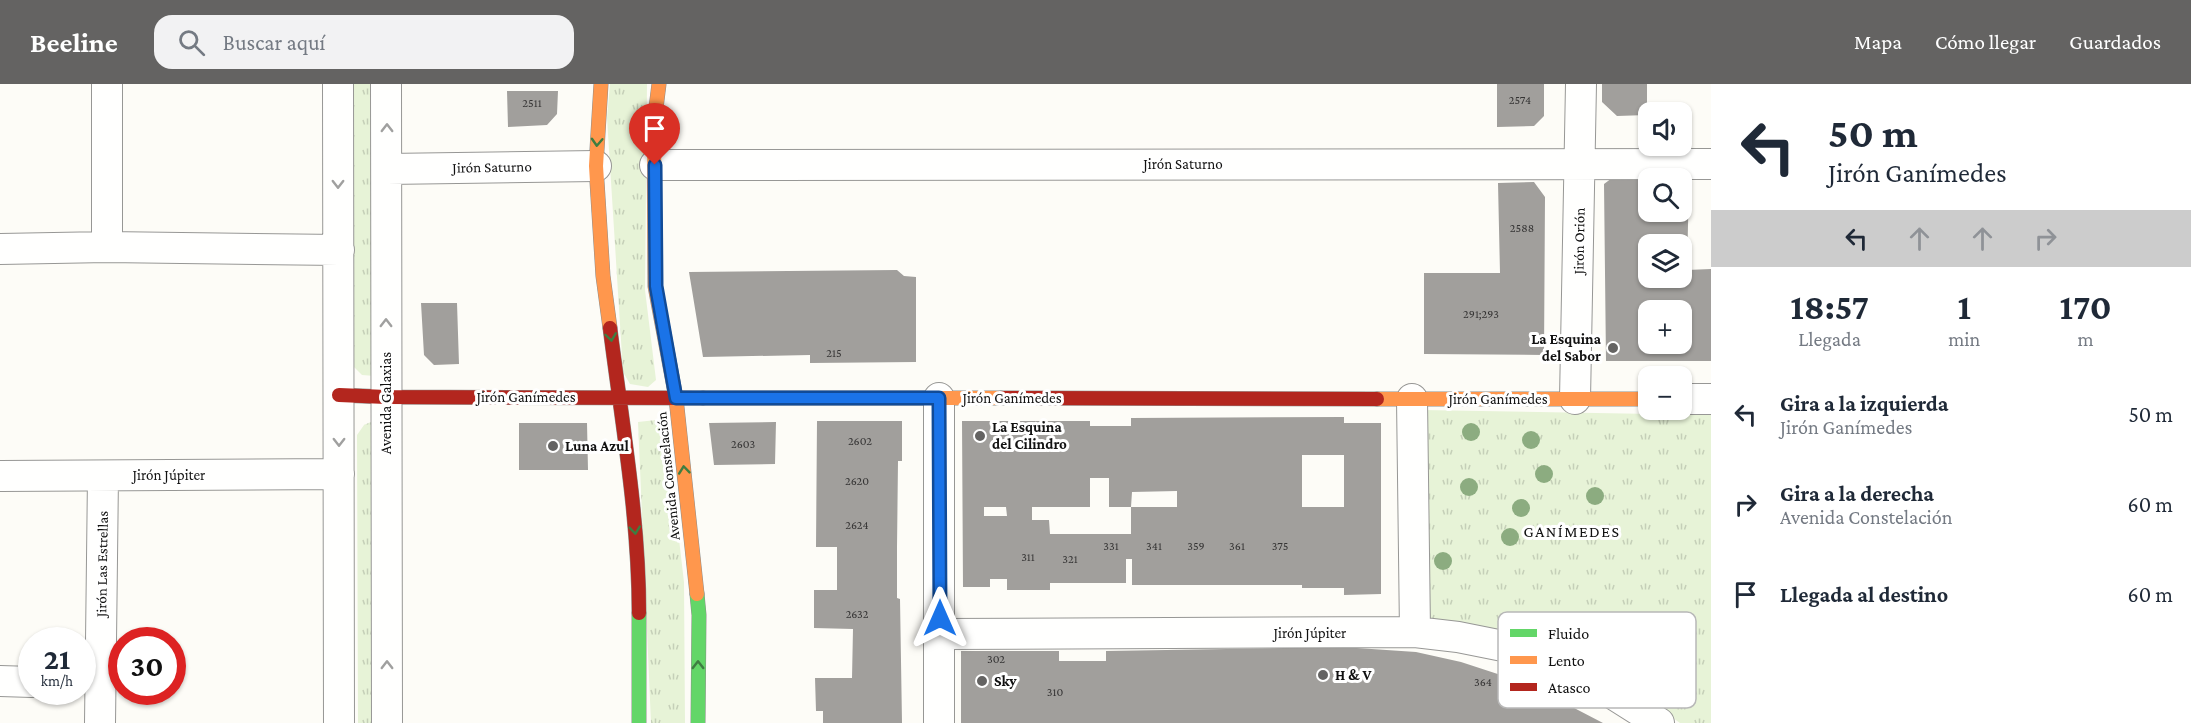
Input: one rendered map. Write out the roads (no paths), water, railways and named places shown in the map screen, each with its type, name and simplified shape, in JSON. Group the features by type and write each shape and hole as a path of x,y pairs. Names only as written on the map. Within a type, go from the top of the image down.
{"street":[{"path":"107,84 107,247"},
{"path":"338,84 339,723"},
{"name":"Avenida Galaxias","path":"386,84 387,723"},
{"path":"601,84 596,166 603,276 639,576 639,723"},
{"name":"Avenida Constelación","path":"659,84 654,124 656,286 676,398 699,615 698,723"},
{"name":"Jirón Orión","path":"1575,399 1581,84"},
{"name":"Jirón Saturno","path":"655,165 1711,164"},
{"name":"Jirón Saturno","path":"387,169 596,166"},
{"path":"0,249 107,247 339,250"},
{"name":"Jirón Ganímedes","path":"339,395 619,398 1638,399"},
{"path":"939,398 939,723"},
{"path":"1412,399 1415,632"},
{"path":"1692,399 1711,399"},
{"name":"Jirón Júpiter","path":"0,476 339,474"},
{"name":"Jirón Las Estrellas","path":"94,627 103,476"},
{"name":"Jirón Júpiter","path":"940,634 1415,632 1498,645"},
{"path":"0,681 18,682"},
{"name":"Jirón Las Estrellas","path":"96,705 100,723"},
{"name":"Jirón Júpiter","path":"1635,708 1659,723"}],"place":[{"name":"La Esquina del Sabor","path":"1613,348"},
{"name":"La Esquina del Cilindro","path":"980,436"},
{"name":"Luna Azul","path":"553,446"},
{"name":"H & V","path":"1323,675"},
{"name":"Sky","path":"982,681"}],"district":[{"name":"GANÍMEDES","path":"1572,531"}]}
